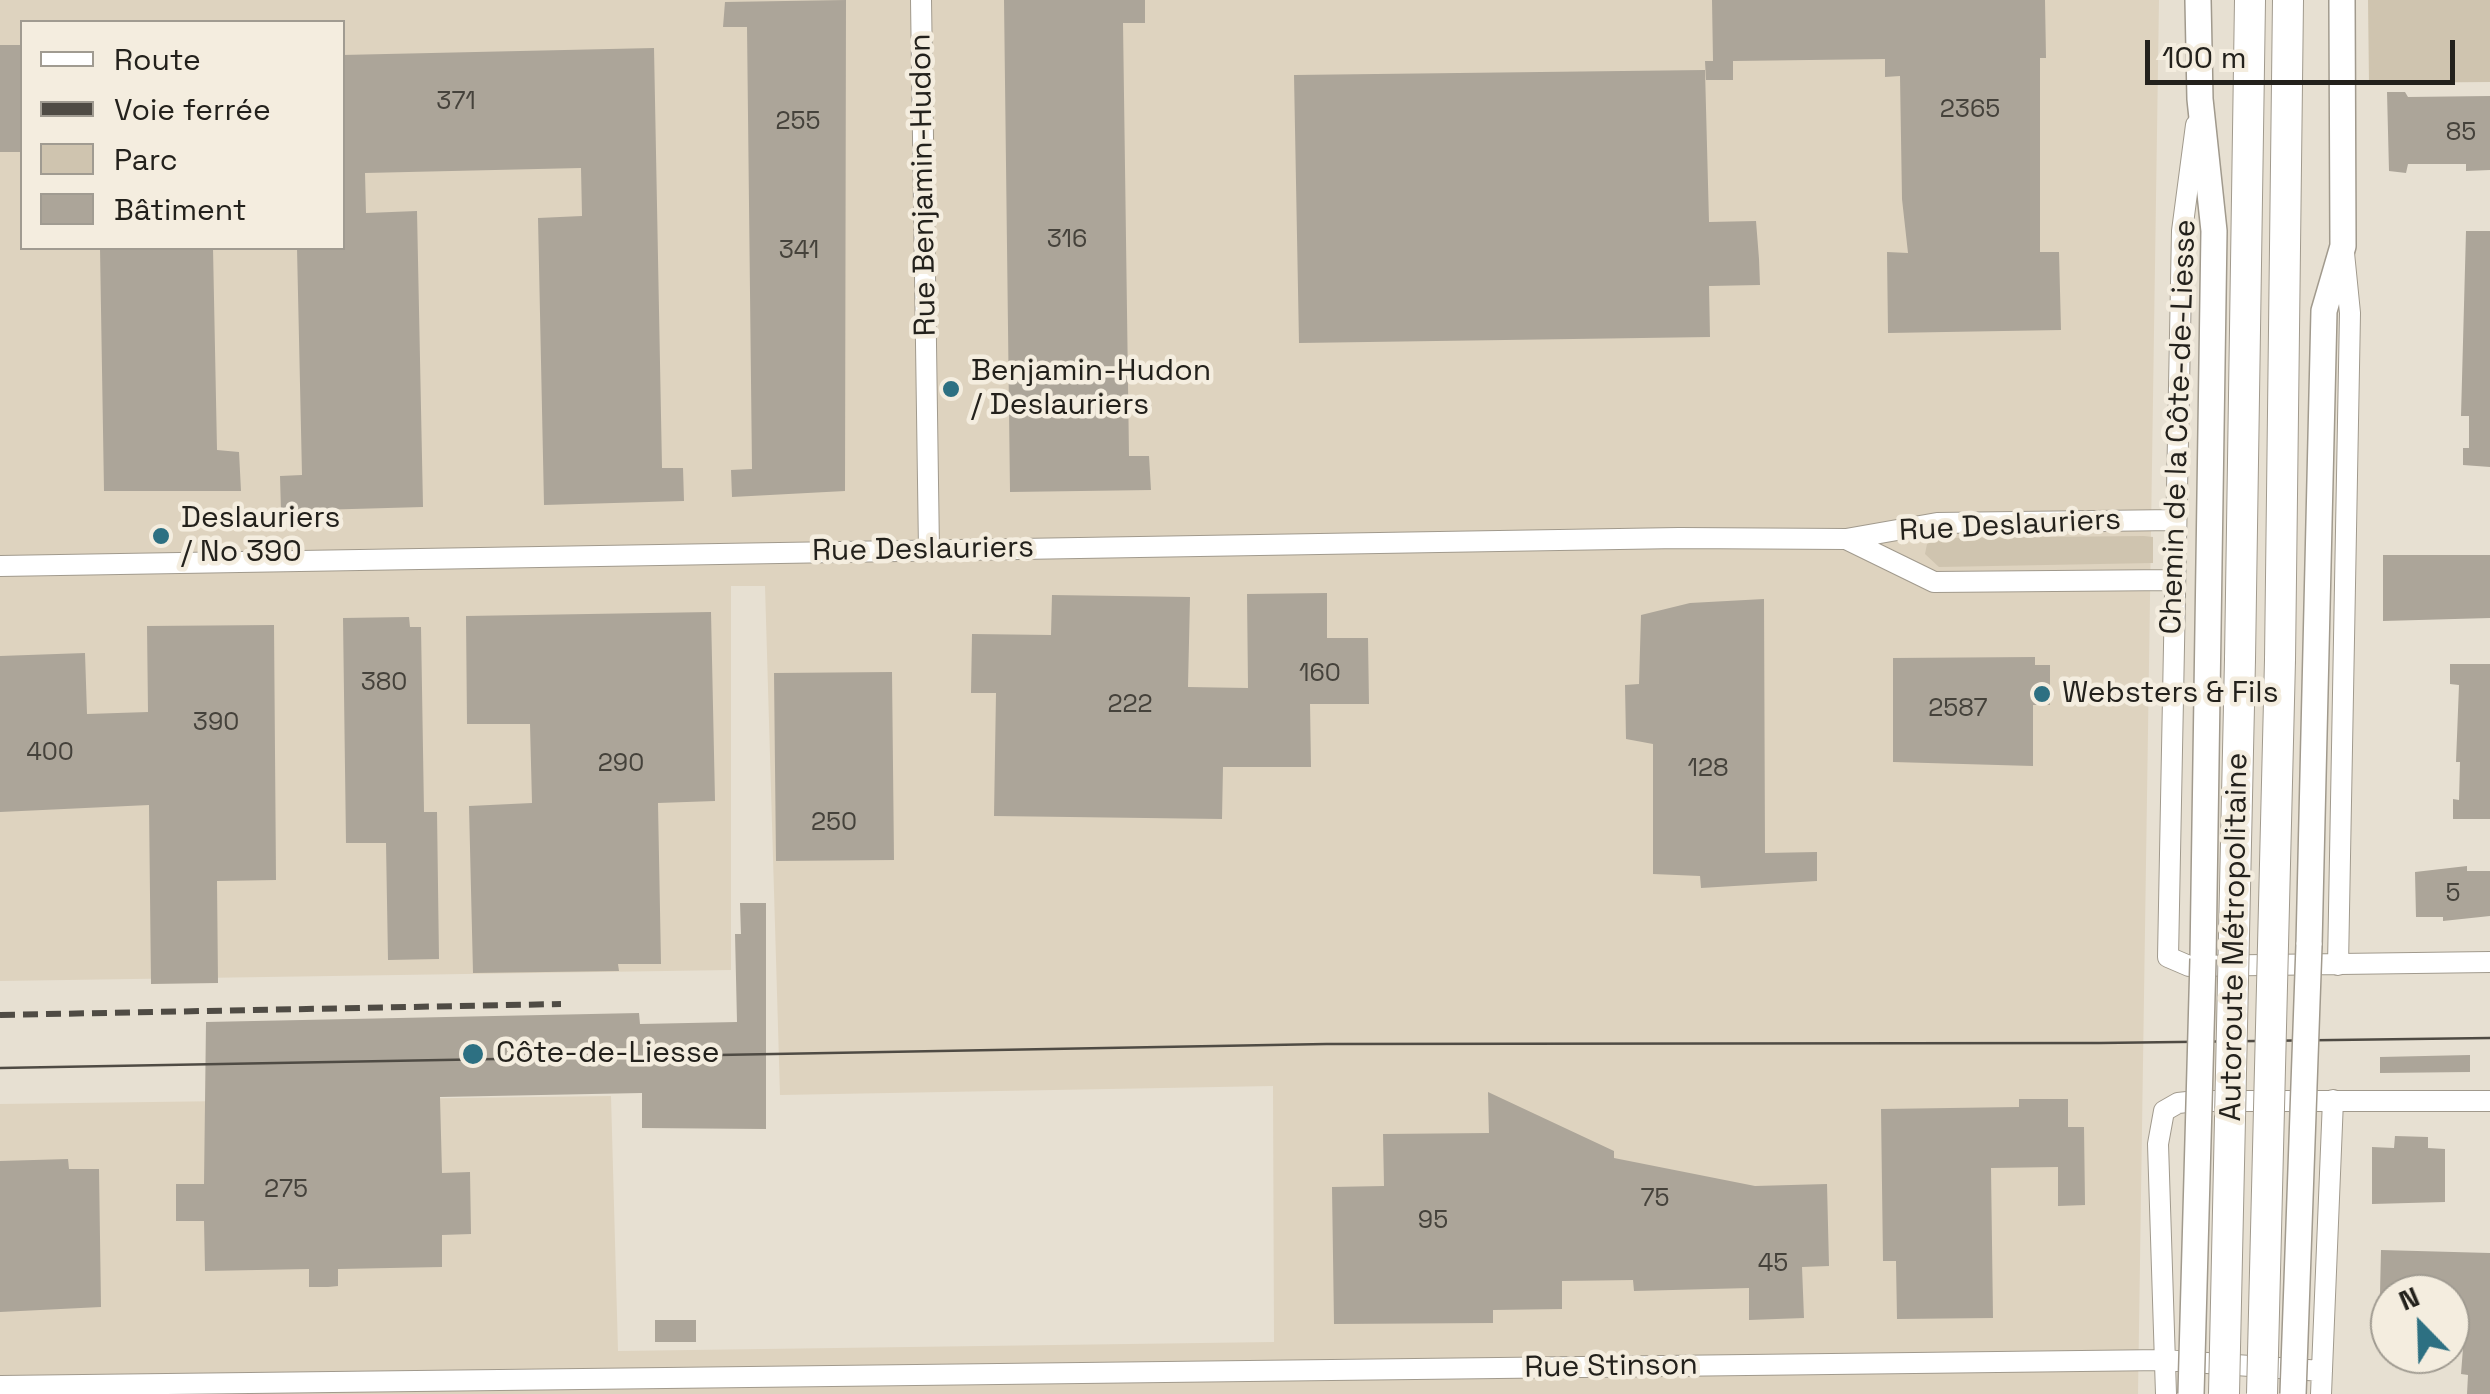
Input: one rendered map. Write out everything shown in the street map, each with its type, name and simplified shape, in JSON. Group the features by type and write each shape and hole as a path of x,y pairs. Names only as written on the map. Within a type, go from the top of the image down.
{"highway":[{"name":"Autoroute Métropolitaine","path":"2224,1394 2251,158 2250,0"},
{"name":"Autoroute Métropolitaine","path":"2262,1394 2280,660 2288,0"}],"main road":[{"name":"Chemin de la Côte-de-Liesse","path":"2191,1394 2214,231 2200,100 2198,0"},
{"path":"2293,1394 2324,311 2343,246 2342,0"}],"street":[{"name":"Rue Benjamin-Hudon","path":"921,0 929,550"},
{"name":"Chemin de la Côte-de-Liesse","path":"2200,100 2182,231 2168,957 2182,966 2338,965"},
{"path":"2343,246 2350,313 2338,965 2490,962"},
{"name":"Rue Deslauriers","path":"0,566 1846,539 1936,523 2175,520"},
{"name":"Rue Deslauriers","path":"1846,539 1934,582 2174,580"},
{"path":"2322,1394 2333,1100"},
{"path":"2166,1394 2160,1116 2170,1106 2187,1102 2490,1101"},
{"name":"Rue Stinson","path":"0,1386 883,1385 2164,1360 2322,1371"}],"shaded area":[{"path":"0,0 2159,0 2138,1394 0,1394 0,1104 611,1096 618,1351 1274,1342 1273,1086 780,1095 765,586 731,586 731,970 0,981"}],"green space":[{"path":"2368,0 2490,0 2490,82 2369,83"},
{"path":"2153,537 2153,563 1939,567 1925,554 1927,544 1940,538"}],"building":[{"path":"846,0 845,491 732,497 731,470 752,469 747,27 723,27 725,2"},
{"path":"1004,0 1145,0 1145,23 1123,23 1129,456 1149,456 1151,490 1010,492"},
{"path":"1712,0 2045,0 2046,58 2040,58 2040,252 2059,252 2061,330 1888,333 1887,252 1908,253 1902,199 1900,76 1885,77 1885,59 1733,61 1733,80 1706,80 1705,61 1713,61"},
{"path":"0,45 20,45 20,152 0,152"},
{"path":"654,48 662,468 683,468 684,501 544,505 538,218 582,216 581,168 365,173 366,213 417,211 423,507 281,511 280,476 302,475 297,250 345,250 345,55"},
{"path":"1705,70 1709,222 1756,221 1760,285 1709,286 1710,337 1299,343 1294,75"},
{"path":"2387,92 2405,92 2408,97 2490,96 2490,170 2466,171 2466,164 2408,164 2406,173 2389,171"},
{"path":"2466,231 2490,231 2490,467 2463,465 2463,448 2469,448 2469,416 2461,416"},
{"path":"100,250 213,250 217,450 239,452 241,491 104,491"},
{"path":"2383,555 2490,555 2490,618 2383,621"},
{"path":"1327,593 1327,638 1368,638 1369,704 1310,704 1311,767 1223,767 1222,819 994,816 996,693 971,693 972,634 1051,635 1052,595 1190,597 1188,687 1248,688 1247,594"},
{"path":"1764,599 1765,853 1817,852 1817,881 1701,888 1700,876 1653,874 1653,744 1626,739 1625,685 1639,684 1641,615 1690,603"},
{"path":"711,612 715,801 658,803 661,964 618,964 619,971 473,973 469,806 532,803 530,724 467,724 466,616"},
{"path":"409,617 410,627 421,627 424,812 437,812 439,959 388,960 386,843 346,843 343,618"},
{"path":"274,625 276,880 217,881 218,983 151,984 149,805 0,812 0,656 85,653 87,714 148,712 147,626"},
{"path":"2035,657 2035,665 2050,665 2050,705 2033,705 2033,766 1893,762 1893,658"},
{"path":"2450,664 2490,664 2490,819 2453,819 2453,799 2459,800 2459,685 2450,684"},
{"path":"892,672 894,860 776,861 774,673"},
{"path":"2467,866 2467,871 2490,871 2490,916 2443,921 2443,917 2416,917 2415,872"},
{"path":"740,903 766,903 766,1129 642,1128 642,1093 440,1097 442,1173 470,1172 471,1234 442,1235 442,1267 338,1269 338,1286 328,1287 309,1287 309,1269 205,1271 204,1221 176,1221 176,1184 204,1184 206,1022 639,1013 640,1024 737,1022 735,934 741,934"},
{"path":"2470,1055 2470,1072 2380,1073 2380,1057"},
{"path":"1488,1092 1614,1151 1614,1158 1755,1186 1827,1184 1829,1266 1802,1267 1804,1318 1749,1320 1749,1288 1634,1291 1633,1280 1562,1281 1562,1309 1493,1310 1493,1323 1334,1324 1332,1187 1384,1186 1383,1134 1489,1133"},
{"path":"2019,1099 2068,1099 2068,1127 2084,1127 2085,1205 2058,1206 2058,1167 1991,1168 1993,1318 1897,1319 1896,1261 1883,1261 1881,1109 2019,1107"},
{"path":"2395,1136 2428,1137 2428,1148 2445,1149 2445,1202 2372,1204 2372,1147 2394,1148"},
{"path":"68,1159 69,1169 99,1169 101,1307 0,1312 0,1161"},
{"path":"2381,1250 2490,1253 2490,1394 2467,1394 2468,1375 2461,1374 2470,1374 2470,1274 2380,1274"},
{"path":"655,1320 696,1320 696,1342 655,1342"}],"tram line":[{"path":"0,1068 1326,1044 2490,1038"}],"railway":[{"path":"0,1015 561,1004"}],"place":[{"name":"Benjamin-Hudon / Deslauriers","path":"951,389"},
{"name":"Deslauriers / No 390","path":"161,536"},
{"name":"Websters & Fils","path":"2042,694"},
{"name":"Côte-de-Liesse","path":"473,1054"}]}
